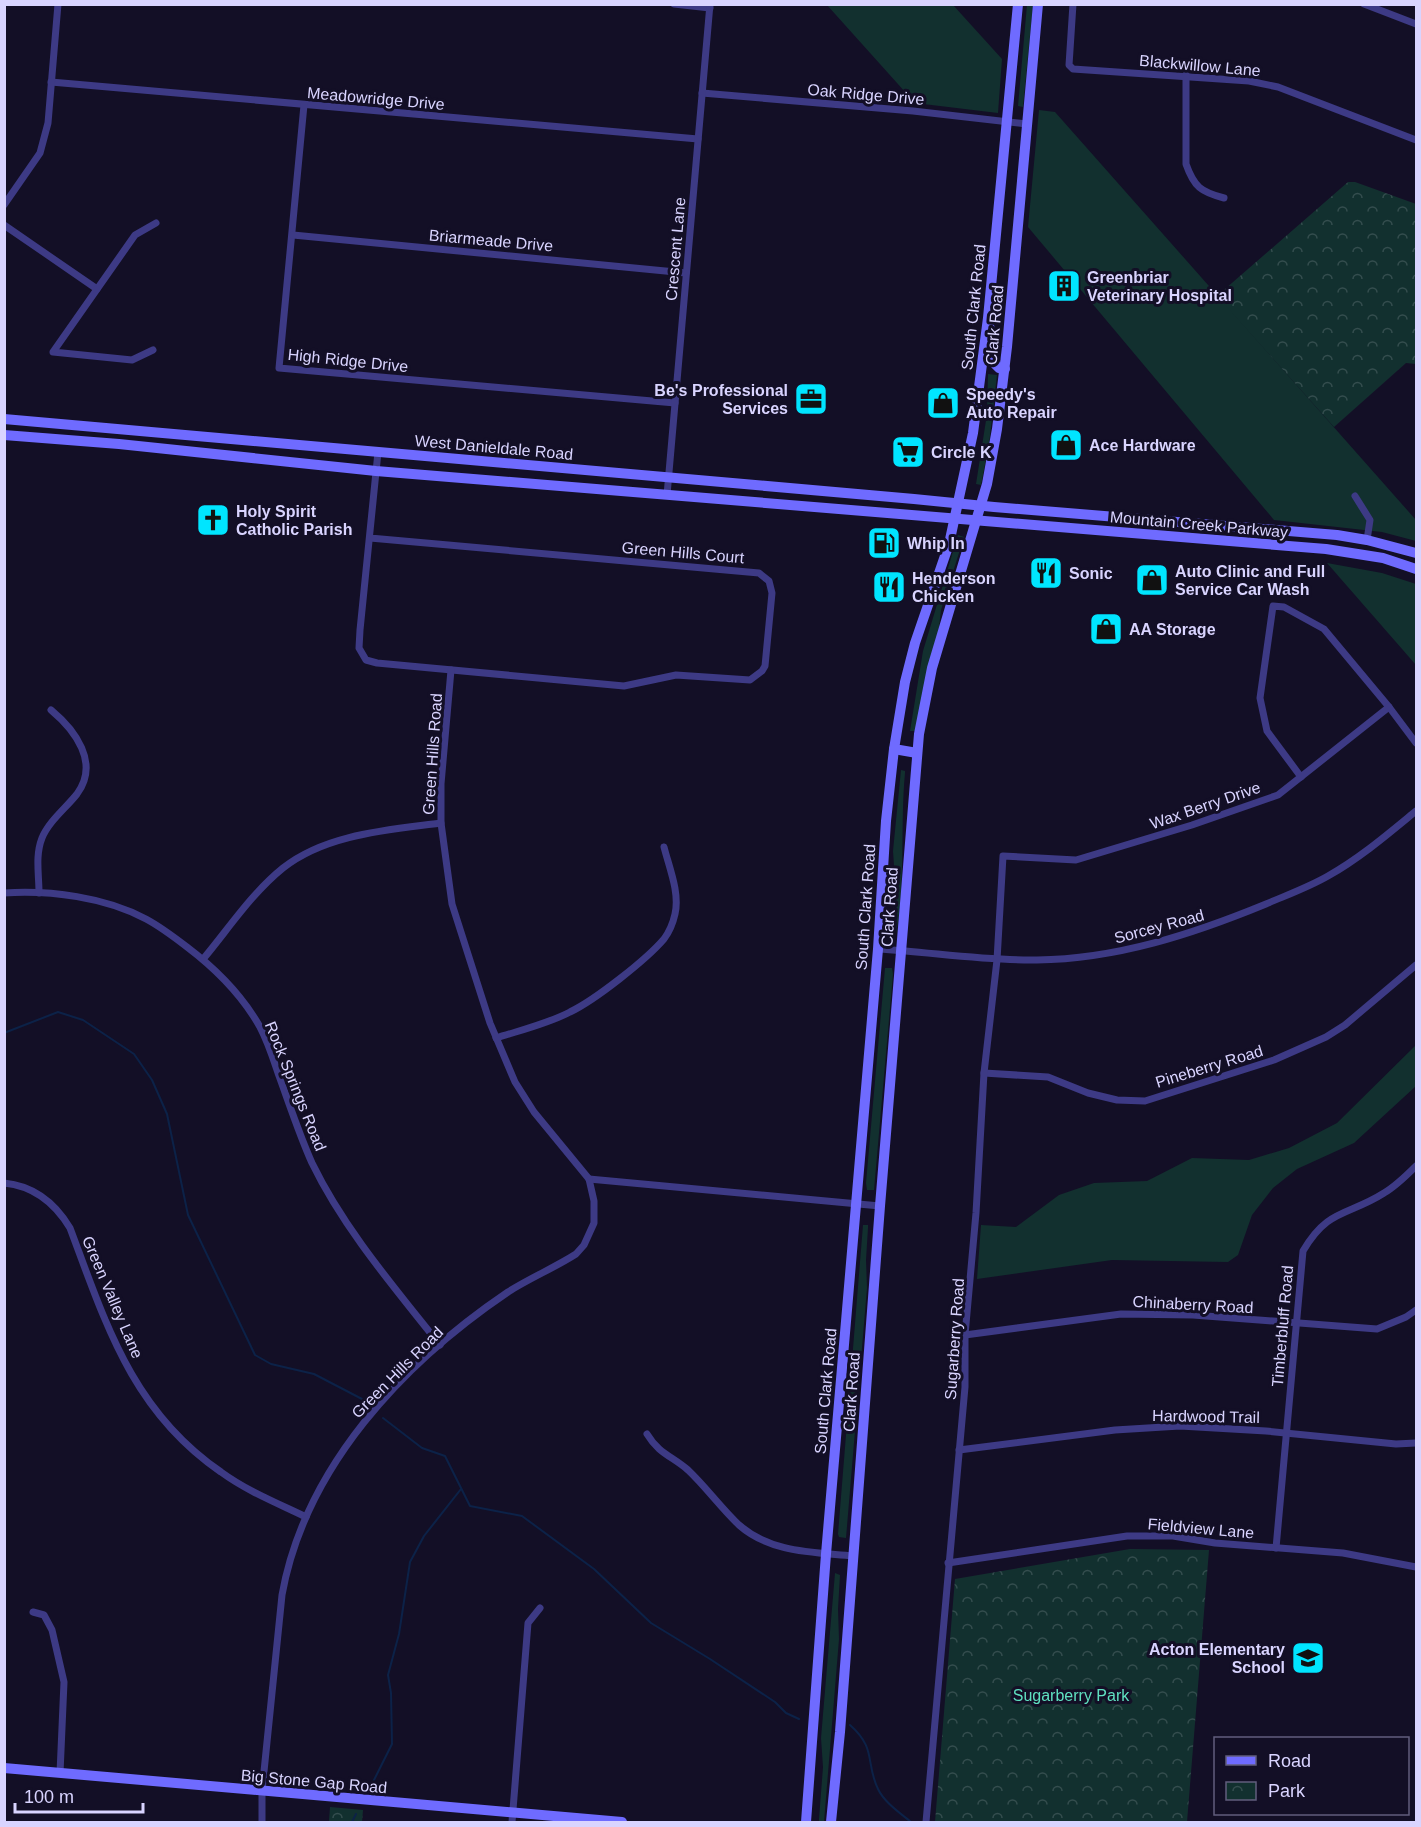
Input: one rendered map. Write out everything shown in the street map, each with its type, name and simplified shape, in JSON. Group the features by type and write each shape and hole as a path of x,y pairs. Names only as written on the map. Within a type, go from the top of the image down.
{"main road":[{"name":"South Clark Road","path":"806,1822 826,1554 878,949 886,820 894,749 905,682 955,519 973,433 988,318 1018,4"},
{"name":"Clark Road","path":"831,1822 840,1732 879,1206 919,734 933,668 981,506 994,446 1005,369 1038,4"},
{"path":"993,268 1014,270"},
{"path":"988,318 995,364 1005,369"},
{"name":"West Danieldale Road","path":"4,419 981,506"},
{"path":"69,440 71,425"},
{"name":"West Danieldale Road","path":"4,435 179,450 376,471 976,521"},
{"path":"179,450 180,435"},
{"path":"281,461 283,444"},
{"path":"728,500 729,483"},
{"path":"816,490 817,506"},
{"name":"Mountain Creek Parkway","path":"981,506 1337,536 1367,540 1416,553"},
{"name":"Mountain Creek Parkway","path":"976,521 1345,551 1383,558 1416,569"},
{"path":"1204,539 1205,524"},
{"path":"894,749 917,753"},
{"name":"Big Stone Gap Road","path":"4,1768 262,1791 513,1818 622,1822"}],"street":[{"path":"4,205 40,153 48,123 58,4"},
{"path":"674,4 710,6"},
{"name":"Blackwillow Lane","path":"1073,4 1068,55 1069,65 1073,69 1186,75 1249,81 1278,87 1416,140"},
{"path":"1364,4 1416,24"},
{"name":"Crescent Lane","path":"667,495 710,6"},
{"path":"1186,75 1186,164 1190,176 1202,191 1224,198"},
{"name":"Meadowridge Drive","path":"51,82 698,139"},
{"name":"Oak Ridge Drive","path":"702,93 913,111 1028,124"},
{"name":"High Ridge Drive","path":"304,105 279,368 675,403"},
{"path":"153,350 132,360 53,352 135,235 156,223"},
{"path":"4,225 97,289"},
{"name":"Briarmeade Drive","path":"293,235 686,273"},
{"name":"Green Hills Court","path":"370,538 754,572 765,576 772,593 765,666 750,680 665,675 624,686 366,660 359,648 360,630 378,452"},
{"path":"1355,496 1370,520 1367,540"},
{"path":"1300,777 1268,731 1260,698 1273,606 1284,607 1324,629 1389,706 1416,743"},
{"name":"Green Hills Road","path":"262,1822 262,1791 282,1595 290,1561 306,1517 329,1473 357,1431 440,1345 507,1293 576,1254 584,1245 594,1223 595,1211 589,1179 524,1097 496,1038 452,904 441,823 441,784 451,670"},
{"name":"Wax Berry Drive","path":"1003,856 1076,860 1192,825 1278,795 1389,706"},
{"path":"39,893 38,857 43,835 78,792 85,772 83,748 77,737 51,710"},
{"name":"Sorcey Road","path":"878,949 997,960 1040,960 1112,953 1160,942 1219,923 1328,876 1380,841 1416,811"},
{"path":"204,958 265,885 302,855 345,839 441,823"},
{"path":"496,1038 554,1019 580,1007 641,961 665,937 672,926 676,911 676,895 664,847"},
{"name":"Sugarberry Road","path":"926,1822 965,1387 965,1335 974,1246 984,1073 997,960 1003,856"},
{"name":"Rock Springs Road","path":"4,893 39,893 81,898 127,910 160,927 204,958 239,997 260,1027 312,1162 330,1196 368,1252 440,1345"},
{"name":"Pineberry Road","path":"984,1073 1047,1077 1088,1093 1118,1100 1144,1101 1274,1060 1326,1037 1345,1025 1416,965"},
{"name":"Timberbluff Road","path":"1276,1548 1303,1251 1313,1234 1331,1217 1383,1194 1416,1166"},
{"path":"589,1179 879,1206"},
{"name":"Green Valley Lane","path":"4,1183 25,1187 39,1194 51,1202 62,1214 70,1228 114,1343 133,1377 165,1421 221,1473 265,1498 306,1517"},
{"name":"Chinaberry Road","path":"965,1335 1121,1314 1193,1315 1377,1329 1406,1317 1416,1310"},
{"name":"Hardwood Trail","path":"959,1450 1115,1430 1180,1426 1286,1433 1396,1444 1416,1443"},
{"path":"647,1434 655,1447 686,1468 740,1526 773,1546 791,1551 853,1556"},
{"name":"Fieldview Lane","path":"948,1563 1127,1536 1173,1536 1215,1543 1343,1553 1416,1567"},
{"path":"513,1818 528,1623 540,1608"},
{"path":"33,1612 44,1615 52,1630 64,1682 60,1773"}],"green space":[{"path":"827,5 953,5 1002,59 998,113 915,103"},
{"path":"1027,5 1033,5 1023,107 1018,106"},
{"path":"1039,110 1055,112 1416,520 1416,541 1382,532 1274,520 1028,227"},
{"path":"1348,182 1355,182 1416,204 1416,364 1406,363 1334,427 1217,296"},
{"path":"988,374 997,375 989,444 981,485 976,484 987,414"},
{"path":"958,535 964,537 941,610 938,636 915,731 910,731 923,651"},
{"path":"1327,563 1382,573 1416,584 1416,665"},
{"path":"901,770 905,771 902,874 896,934 891,933 895,880 893,851"},
{"path":"885,968 892,968 893,974 874,1190 867,1190 866,1183"},
{"path":"1416,1045 1416,1086 1354,1143 1297,1169 1273,1188 1252,1215 1238,1255 1228,1262 1112,1260 977,1279 981,1225 1016,1227 1059,1195 1094,1183 1147,1181 1192,1158 1249,1160 1289,1148 1337,1123"},
{"path":"863,1225 868,1225 867,1288 846,1538 839,1537 838,1534"},
{"name":"Sugarberry Park","path":"1130,1549 1209,1550 1187,1822 935,1822 955,1579"},
{"path":"835,1573 840,1575 839,1639 824,1822 819,1821 823,1767 821,1738"},
{"path":"330,1807 363,1810 362,1822 329,1822"}],"waterway":[{"path":"4,1033 58,1012 83,1020 134,1054 152,1080 167,1114 188,1215 255,1355 271,1364 314,1374 362,1399 370,1406"},
{"path":"383,1418 422,1448 445,1456 470,1506 522,1516 594,1569 651,1623 775,1702 786,1713 799,1719"},
{"path":"371,1786 392,1744 391,1693 388,1675 399,1634 410,1562 424,1536 461,1489"},
{"path":"850,1725 864,1741 874,1779 881,1794 911,1822"},
{"path":"352,1822 356,1814"}],"place":[{"name":"Greenbriar Veterinary Hospital","path":"1064,286"},
{"name":"Be's Professional Services","path":"811,399"},
{"name":"Speedy's Auto Repair","path":"943,403"},
{"name":"Ace Hardware","path":"1066,445"},
{"name":"Circle K","path":"908,452"},
{"name":"Holy Spirit Catholic Parish","path":"213,520"},
{"name":"Whip In","path":"884,543"},
{"name":"Sonic","path":"1046,573"},
{"name":"Auto Clinic and Full Service Car Wash","path":"1152,580"},
{"name":"Henderson Chicken","path":"889,587"},
{"name":"AA Storage","path":"1106,629"},
{"name":"Acton Elementary School","path":"1308,1658"}]}
